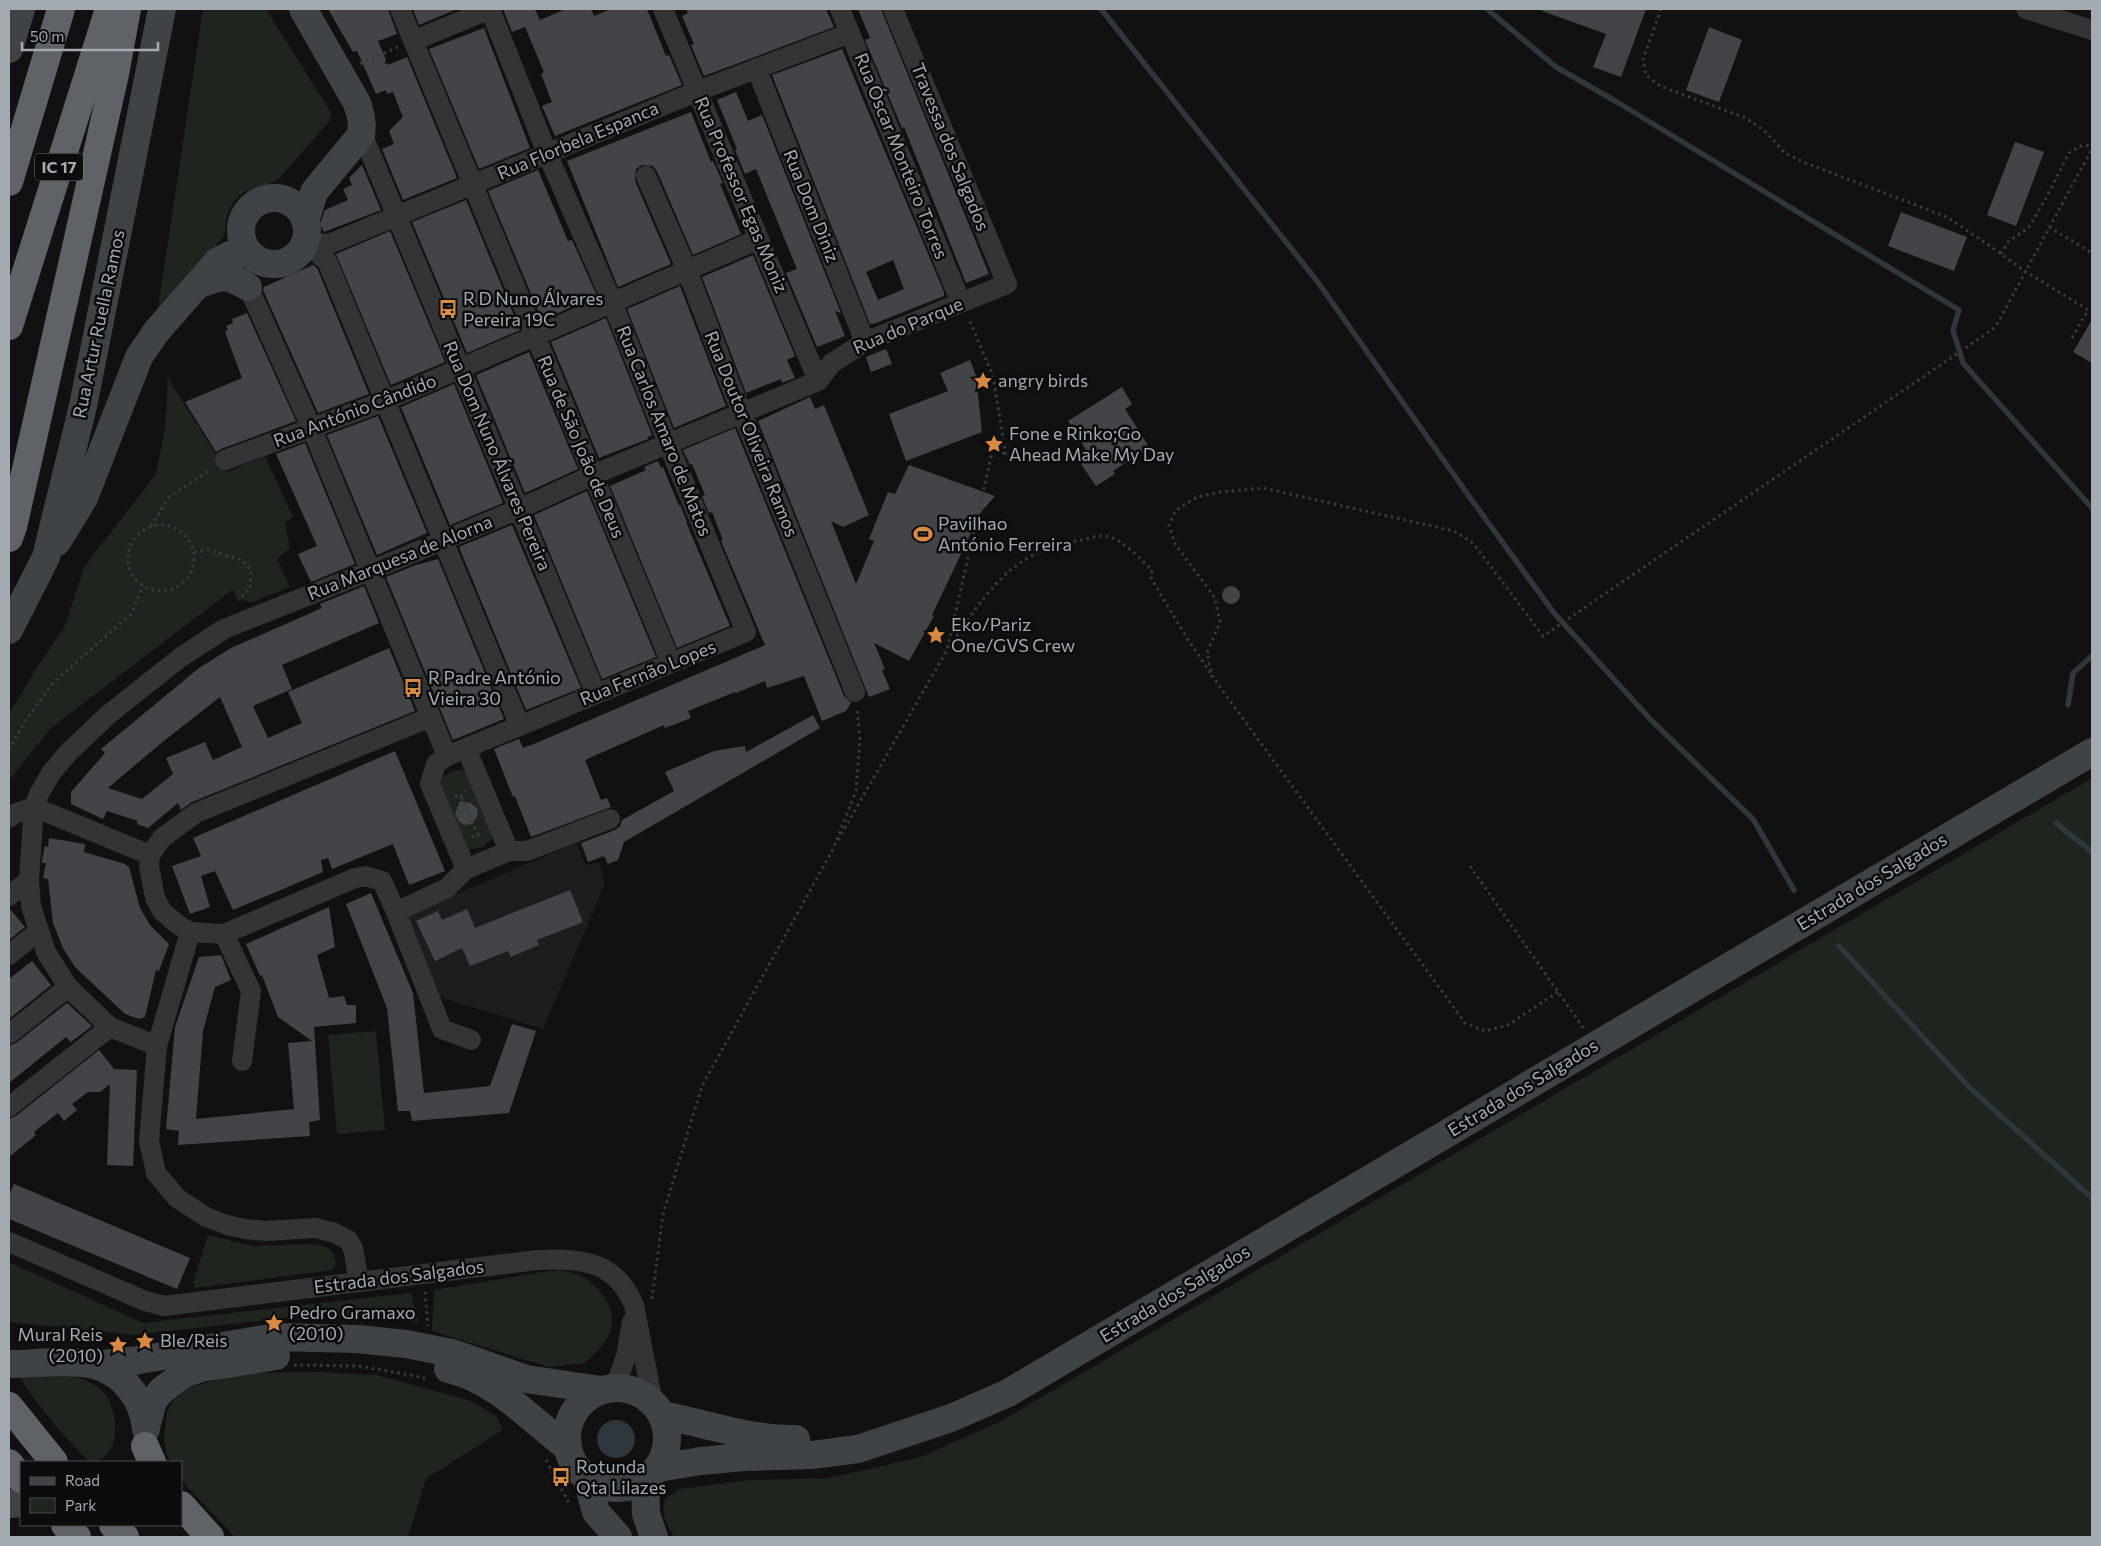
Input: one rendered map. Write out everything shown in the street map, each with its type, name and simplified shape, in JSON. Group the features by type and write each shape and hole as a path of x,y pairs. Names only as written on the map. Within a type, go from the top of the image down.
{"highway":[{"path":"9,131 59,9"},
{"name":"IC 17","path":"9,182 59,9"},
{"name":"IC 17","path":"9,326 109,9"},
{"path":"9,538 16,517 115,74 127,9"},
{"path":"9,1406 53,1461"},
{"path":"9,1463 20,1478"},
{"path":"182,1506 210,1537"},
{"path":"66,1526 77,1537"},
{"path":"114,1526 125,1537"}],"main road":[{"path":"9,49 21,9"},
{"name":"Rua Artur Ruella Ramos","path":"9,630 46,557 83,406 162,9"},
{"path":"303,9 357,103 362,116 361,135 314,192 304,236 290,260 279,264 268,264 251,255 243,245 240,234 241,223 245,213 253,204 263,199 279,198 301,189 361,135"},
{"path":"279,198 296,205 303,213 304,236"},
{"path":"46,557 72,520 84,498 139,356 156,332 218,261 230,255 251,255"},
{"path":"197,285 228,276 248,288"},
{"name":"Estrada dos Salgados","path":"652,1474 701,1461 744,1457 812,1455 858,1449 951,1418 1008,1393 2092,752"},
{"path":"9,1364 94,1365 139,1360 276,1337 357,1339 406,1344 452,1353 526,1379 608,1389 629,1389 642,1394 658,1409 667,1428 668,1442 665,1456 652,1474 631,1487 616,1489 601,1486 587,1479 571,1459 556,1452 546,1431 530,1416 490,1387 460,1372 418,1363 368,1356 317,1354 269,1357 201,1368 179,1376 162,1390 153,1401 146,1449"},
{"path":"94,1365 117,1375 133,1391 140,1402 146,1449"},
{"path":"556,1452 578,1406 589,1397 608,1389"},
{"name":"Estrada dos Salgados","path":"658,1409 753,1436 778,1440 820,1439 866,1434 951,1418"},
{"path":"652,1474 646,1514 654,1537"},
{"path":"587,1479 596,1512 618,1537"}],"street":[{"name":"Rua de São João de Deus","path":"400,9 671,663"},
{"path":"412,41 490,9"},
{"name":"Rua Carlos Amaro de Matos","path":"490,9 547,153 612,302 668,444 746,632"},
{"name":"Rua Professor Egas Moniz","path":"663,9 818,382"},
{"name":"Rua Óscar Monteiro Torres","path":"840,9 961,303"},
{"name":"Travessa dos Salgados","path":"893,9 1007,284"},
{"path":"2026,9 2092,30"},
{"name":"Rua Florbela Espanca","path":"304,236 316,243 329,244 698,91 850,33"},
{"name":"Rua Dom Diniz","path":"756,70 865,342"},
{"name":"Rua Dom Nuno Álvares Pereira","path":"361,135 367,145 461,368 596,694"},
{"name":"Rua Doutor Oliveira Ramos","path":"646,176 687,270 855,692"},
{"path":"304,236 314,250 327,261 520,726"},
{"name":"Rua António Cândido","path":"225,460 385,401 759,239"},
{"path":"251,255 244,267 243,275 248,288 312,429 431,717 442,760 430,784 466,869"},
{"name":"Rua do Parque","path":"818,382 832,363 865,342 1007,284"},
{"name":"Rua Marquesa de Alorna","path":"157,1046 110,1026 68,987 46,952 31,906 29,880 34,808 38,794 68,753 109,714 187,652 224,629 370,571 519,509 593,475 818,382"},
{"name":"Rua Fernão Lopes","path":"442,760 466,748 746,632"},
{"path":"431,717 196,813 162,838 150,855 150,866 154,898 162,911 190,932 224,934 355,878 366,876 382,881 442,1028 471,1040"},
{"path":"466,748 509,851"},
{"path":"9,818 14,814 34,808 150,855"},
{"path":"396,912 447,888 466,869 509,851 527,851 610,819"},
{"path":"9,896 29,880"},
{"path":"9,955 39,931"},
{"path":"190,932 157,1046 149,1141 156,1173 177,1198 206,1217 227,1225 245,1230 266,1231 316,1228 335,1233 348,1240 354,1248 359,1282"},
{"path":"224,934 251,991 242,1061"},
{"path":"9,1034 68,987"},
{"path":"9,1107 110,1026"},
{"name":"Estrada dos Salgados","path":"9,1242 145,1301 164,1306 518,1262 569,1258 590,1262 610,1274 629,1293 643,1303"},
{"path":"608,1389 643,1303"},
{"path":"643,1303 658,1409"}],"path":[{"path":"1661,9 1643,59 1646,75 1660,86 1746,118 1766,132 1785,152 1803,162 1947,218 2025,271 2088,310 2070,341"},
{"path":"371,58 412,41"},
{"path":"2001,254 2008,242 2029,227 2069,153 2081,146 2092,145"},
{"path":"1212,676 1207,653 1220,622 1215,598 1174,544 1169,524 1176,510 1197,497 1220,492 1264,488 1454,531 1473,542 1543,636 1996,326 2092,149"},
{"path":"2049,227 2092,253"},
{"path":"947,650 994,444 1006,456 993,376 961,303"},
{"path":"151,526 169,497 225,460"},
{"path":"163,525 174,527 183,533 190,542 194,552 194,563 190,574 174,588 163,590 152,589 143,585 135,578 128,558 135,538 151,526 163,525"},
{"path":"643,1303 663,1214 702,1086 833,849 947,650 990,589 1022,560 1055,544 1106,536 1121,543 1152,570 1152,578 1185,635 1212,676 1465,1023 1485,1031 1508,1025 1558,992"},
{"path":"194,552 209,550 242,560 251,570 250,590 238,600"},
{"path":"9,750 24,723 53,684 131,614 143,585"},
{"path":"833,849 856,791 860,739 855,692"},
{"path":"450,793 461,797 478,835 465,840"},
{"path":"1470,866 1595,1045"},
{"path":"424,1274 430,1349"},
{"path":"287,1365 359,1366 430,1380"},
{"path":"556,1452 572,1508"}],"shaded area":[{"path":"576,843 586,865 599,862 605,884 543,1029 436,996 405,916"},
{"path":"616,1420 630,1425 635,1439 630,1453 616,1458 602,1453 597,1439 602,1425"}],"green space":[{"path":"203,9 266,9 332,114 328,123 277,181 244,192 235,200 227,215 224,236 162,312 157,315"},
{"path":"168,378 227,472 265,456 293,517 285,522 290,548 277,559 290,587 252,602 238,600 232,590 51,728 9,780 9,714 65,626 84,567 156,474 165,428"},
{"path":"463,769 468,771 495,836 483,847 468,850 441,788 443,777 453,771"},
{"path":"2092,778 2092,1537 673,1536 670,1531 665,1518 665,1499 679,1489 750,1480 829,1478 921,1457 1001,1421"},
{"path":"376,1031 385,1130 337,1134 328,1035"},
{"path":"208,1235 252,1246 312,1244 327,1247 334,1254 336,1263 333,1270 195,1288 193,1283"},
{"path":"9,1262 143,1323 411,1293 418,1322 311,1315 135,1335 9,1322"},
{"path":"549,1271 566,1271 579,1275 589,1281 604,1297 609,1307 612,1317 607,1339 600,1349 585,1363 549,1367 432,1331 434,1290"},
{"path":"320,1372 376,1375 469,1400 496,1416 503,1430 426,1479 408,1537 235,1537 187,1487 182,1480 182,1461 170,1461 166,1454 164,1438 167,1412 173,1400 189,1388 238,1373"},
{"path":"70,1375 88,1381 100,1389 109,1401 115,1423 115,1434 108,1454 100,1460 88,1461 34,1399 19,1376"}],"building":[{"path":"328,9 388,9 397,34 378,41 386,60 384,64 387,63 388,65 407,57 457,178 403,200 382,149 394,144 389,131 403,117 393,92 387,94 386,90 376,94 357,51 353,52"},
{"path":"413,9 457,9 419,25"},
{"path":"503,9 535,9 540,20 566,9 591,9 594,16 611,9 647,9 666,56 669,55 682,85 555,136 542,106 552,102 541,74 544,72 525,27 512,32"},
{"path":"686,9 826,9 834,27 704,76 691,45 694,44 682,16 688,13"},
{"path":"858,9 881,9 989,274 966,283 904,127 902,128 865,40 870,38"},
{"path":"1542,9 1646,9 1621,77 1593,67 1606,34 1542,11"},
{"path":"1709,27 1742,40 1719,102 1686,90"},
{"path":"484,28 530,148 479,169 429,49"},
{"path":"842,49 944,292 944,296 870,324 772,75","holes":["893,260 904,289 878,300 866,272"]},
{"path":"736,92 748,121 762,115 841,313 835,311 845,336 817,347 786,273 797,269 756,169 745,174 717,100"},
{"path":"691,112 711,162 713,161 723,183 720,184 741,234 693,255 657,171 653,166 642,165 636,169 635,181 671,264 618,287 567,161"},
{"path":"2015,142 2044,152 2016,226 1987,215"},
{"path":"362,165 381,210 324,232 320,224 325,210 348,200 343,189 352,185 349,178"},
{"path":"538,170 568,241 572,240 597,296 542,320 488,191"},
{"path":"466,200 520,330 467,353 412,222"},
{"path":"1901,212 1967,237 1954,271 1888,246"},
{"path":"390,231 445,362 391,385 336,254"},
{"path":"753,255 795,356 787,360 795,378 782,383 781,379 746,393 702,277"},
{"path":"313,265 317,268 369,394 318,413 263,290 264,287"},
{"path":"680,286 726,406 674,428 627,309"},
{"path":"247,313 296,421 216,452 185,402 242,378 225,332 228,330 226,326 233,323 232,319"},
{"path":"606,318 652,435 648,439 599,458 551,342"},
{"path":"2092,320 2092,363 2073,352"},
{"path":"886,349 892,364 871,372 866,357"},
{"path":"529,352 578,469 525,493 476,375"},
{"path":"970,360 976,376 982,432 906,461 889,414 948,391 940,373"},
{"path":"454,384 503,503 450,525 401,407"},
{"path":"1122,387 1132,404 1125,409 1149,447 1113,471 1115,474 1096,486 1081,464 1091,458 1068,421"},
{"path":"810,397 815,409 824,405 869,515 843,527 831,521 856,584 874,541 869,539 888,492 895,494 909,465 995,496 981,512 932,615 934,616 909,661 874,643 885,669 882,670 890,689 869,697 758,421"},
{"path":"378,416 427,533 377,555 327,435"},
{"path":"735,428 844,696 851,703 846,711 822,721 804,676 767,688 765,681 688,711 691,718 665,728 664,725 585,760 601,800 607,798 611,807 531,837 494,749 519,739 523,748 534,744 765,645 721,541 723,540 712,512 709,513 702,496 705,495 692,464 690,465 683,450"},
{"path":"305,443 355,564 311,582 298,554 317,546 276,454"},
{"path":"658,461 661,468 663,467 680,505 730,626 677,648 610,486 646,470 644,467"},
{"path":"587,491 656,657 602,679 534,515"},
{"path":"512,525 581,688 526,710 459,547"},
{"path":"438,559 504,719 453,740 386,577 416,565"},
{"path":"364,586 379,623 282,665 292,689 253,706 268,738 302,723 288,692 389,648 415,711 192,802 181,810 178,803 148,828 137,824 138,821 107,811 103,819 71,804 71,792 105,753 101,749 199,668 231,648 322,608 320,604","holes":["220,697 242,747 213,760 205,742 166,758 173,774 142,799 108,788"]},
{"path":"1231,586 1237,589 1240,595 1237,601 1231,604 1225,601 1222,595 1225,589"},
{"path":"813,715 820,728 624,842 618,860 608,864 604,856 588,862 581,843 615,830 620,826 622,820 674,791 665,772 714,751 745,746 746,752"},
{"path":"395,751 445,871 409,885 393,844 332,869 328,858 321,860 323,872 233,910 215,871 201,876 210,907 190,914 172,866 201,856 193,838"},
{"path":"460,801 471,803 477,808 478,815 472,824 465,825 459,822 455,814"},
{"path":"49,838 85,844 84,852 125,864 129,867 140,908 150,925 169,944 159,971 156,970 145,1017 139,1019 125,1014 75,967 63,948 53,923 48,879 43,878 46,863 42,863 42,860 45,846 48,847"},
{"path":"570,890 583,922 537,940 539,945 511,957 508,951 470,966 462,948 435,961 416,921 438,911 442,920 467,909 475,928"},
{"path":"371,893 413,993 424,1093 490,1086 512,1024 536,1031 509,1113 412,1121 410,1111 398,1111 387,1008 346,904"},
{"path":"329,907 335,947 317,955 329,998 344,996 347,1005 356,1005 356,1023 314,1027 320,1120 309,1122 310,1136 178,1145 179,1131 166,1129 175,1027 199,957 221,955 231,980 215,987 203,1031 196,1119 294,1109 288,1043 312,1041 278,1017 262,975 260,976 246,944"},
{"path":"9,908 25,927 9,940"},
{"path":"32,961 51,985 9,1019 9,979"},
{"path":"67,1003 92,1026 71,1042 66,1037 9,1083 9,1046 16,1043"},
{"path":"99,1050 114,1069 137,1070 133,1166 107,1165 110,1084 100,1092 88,1092 72,1104 77,1110 64,1121 58,1113 34,1132 36,1135 9,1157 9,1119 16,1116"},
{"path":"14,1184 190,1258 177,1289 9,1219 9,1196"}],"waterway":[{"path":"1101,9 1317,281 1554,613 1651,720 1753,819 1794,890"},
{"path":"1487,9 1556,67 1617,102 1959,310 1953,330 1963,363 2092,508"},
{"path":"2068,705 2073,673 2092,656"},
{"path":"2056,823 2092,852"},
{"path":"1839,946 1971,1089 2092,1198"}],"place":[{"name":"R D Nuno Álvares Pereira 19C","path":"448,309"},
{"name":"angry birds","path":"983,381"},
{"name":"Fone e Rinko;Go Ahead Make My Day","path":"994,444"},
{"name":"Pavilhao António Ferreira","path":"923,534"},
{"name":"Eko/Pariz One/GVS Crew","path":"936,635"},
{"name":"R Padre António Vieira 30","path":"413,688"},
{"name":"Pedro Gramaxo (2010)","path":"274,1323"},
{"name":"Ble/Reis","path":"145,1341"},
{"name":"Mural Reis (2010)","path":"118,1345"},
{"name":"Rotunda Qta Lilazes","path":"561,1477"}]}
